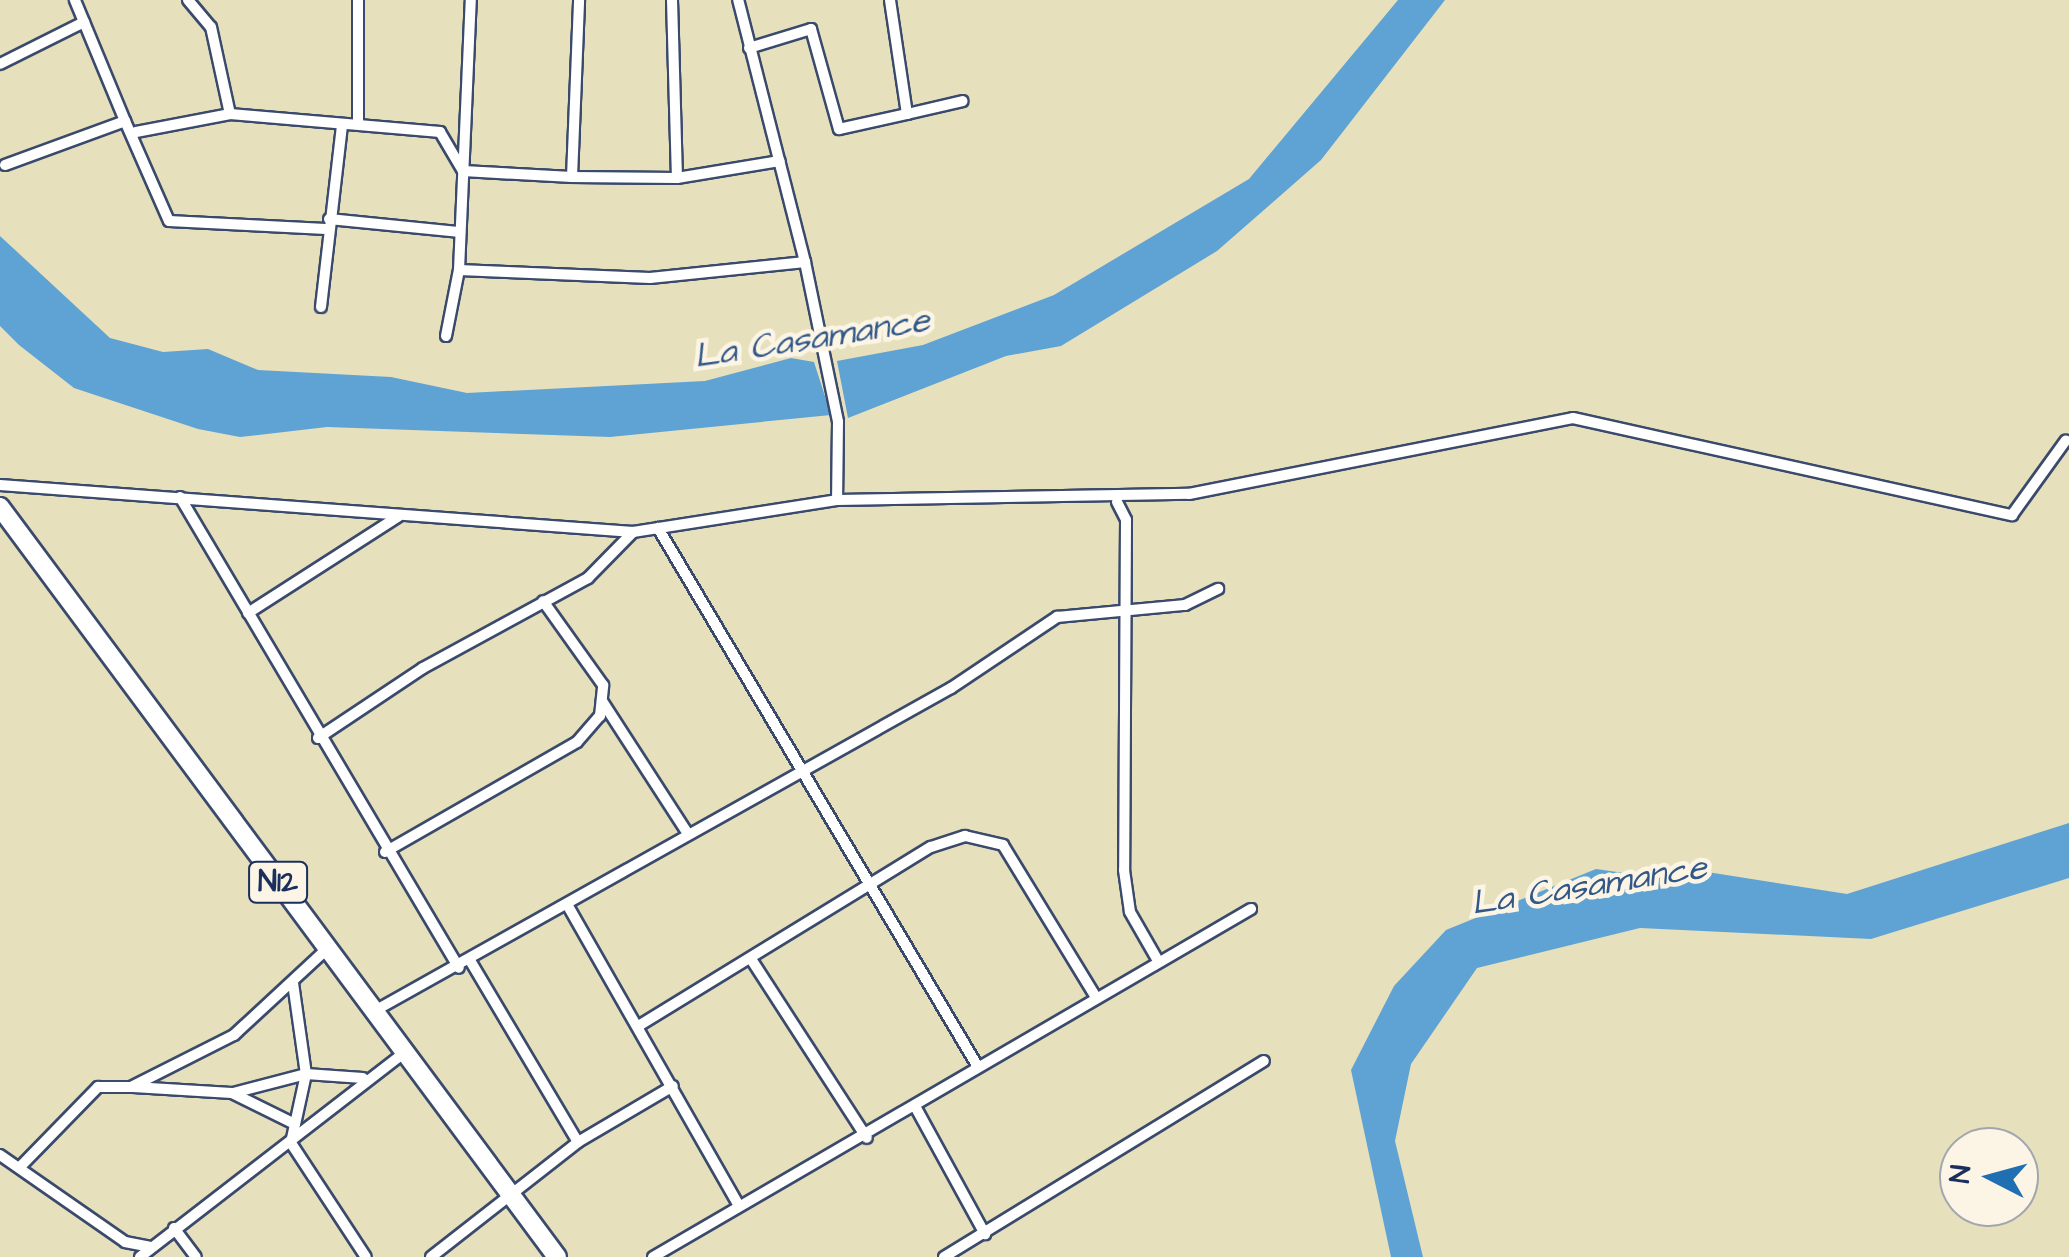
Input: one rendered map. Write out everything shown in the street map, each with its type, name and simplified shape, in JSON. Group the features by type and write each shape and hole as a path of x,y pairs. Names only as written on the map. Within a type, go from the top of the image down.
{"main road":[{"name":"N12","path":"0,507 378,1009 557,1257"}],"street":[{"path":"75,0 125,121 136,132 169,221 328,224 460,232"},
{"path":"188,0 211,28 230,114"},
{"path":"358,0 358,124"},
{"path":"446,336 459,270 471,0"},
{"path":"572,177 579,0"},
{"path":"672,0 677,178"},
{"path":"738,0 805,262 838,422 837,500"},
{"path":"890,0 907,114"},
{"path":"0,64 84,22"},
{"path":"749,48 811,29 840,130 963,101"},
{"path":"136,132 230,114 440,132 463,172"},
{"path":"5,165 125,121"},
{"path":"321,307 342,126"},
{"path":"463,172 677,178 780,161"},
{"path":"459,270 650,278 805,262"},
{"path":"0,485 634,532 837,500 1142,499 1573,418 2012,515 2066,440"},
{"path":"180,497 385,852 459,968"},
{"path":"1126,520 1142,499"},
{"path":"1117,502 1126,520 1122,610 1124,870 1130,912 1157,958"},
{"path":"248,613 400,515"},
{"path":"658,528 728,657 803,766 978,1067"},
{"path":"318,738 543,601 588,578 634,532"},
{"path":"378,1009 471,962 803,766 996,662 1057,616 1185,605 1218,589"},
{"path":"385,852 577,742 600,716 603,685 543,601"},
{"path":"602,700 688,834"},
{"path":"640,1025 873,884 965,836 1003,845 1094,994"},
{"path":"568,906 640,1025 739,1206"},
{"path":"653,1257 866,1138 1094,994 1251,910"},
{"path":"131,1087 234,1035 293,984 328,947"},
{"path":"750,959 866,1138"},
{"path":"471,962 578,1142"},
{"path":"293,984 306,1074 291,1143 366,1257"},
{"path":"140,1257 291,1143 364,1078 408,1050"},
{"path":"944,1257 1264,1060"},
{"path":"20,1167 98,1087 232,1094 306,1074 364,1078"},
{"path":"430,1257 578,1142 673,1086"},
{"path":"232,1094 295,1124"},
{"path":"916,1108 985,1234"},
{"path":"0,1155 125,1242 150,1247"},
{"path":"174,1228 196,1257"}],"water":[{"path":"1398,0 1445,0 1321,160 1217,251 1061,346 1006,356 848,418 837,361 923,345 1054,295 1249,179"},
{"path":"0,236 110,338 163,352 208,349 258,370 391,377 467,393 705,381 791,358 814,362 831,415 610,437 327,427 240,437 198,429 74,388 19,345 0,326"},
{"name":"La Casamance","path":"2069,823 2069,878 1871,939 1640,928 1477,968 1411,1064 1395,1141 1423,1257 1391,1257 1351,1070 1394,986 1446,930 1596,869 1674,880 1701,871 1847,894"}]}
